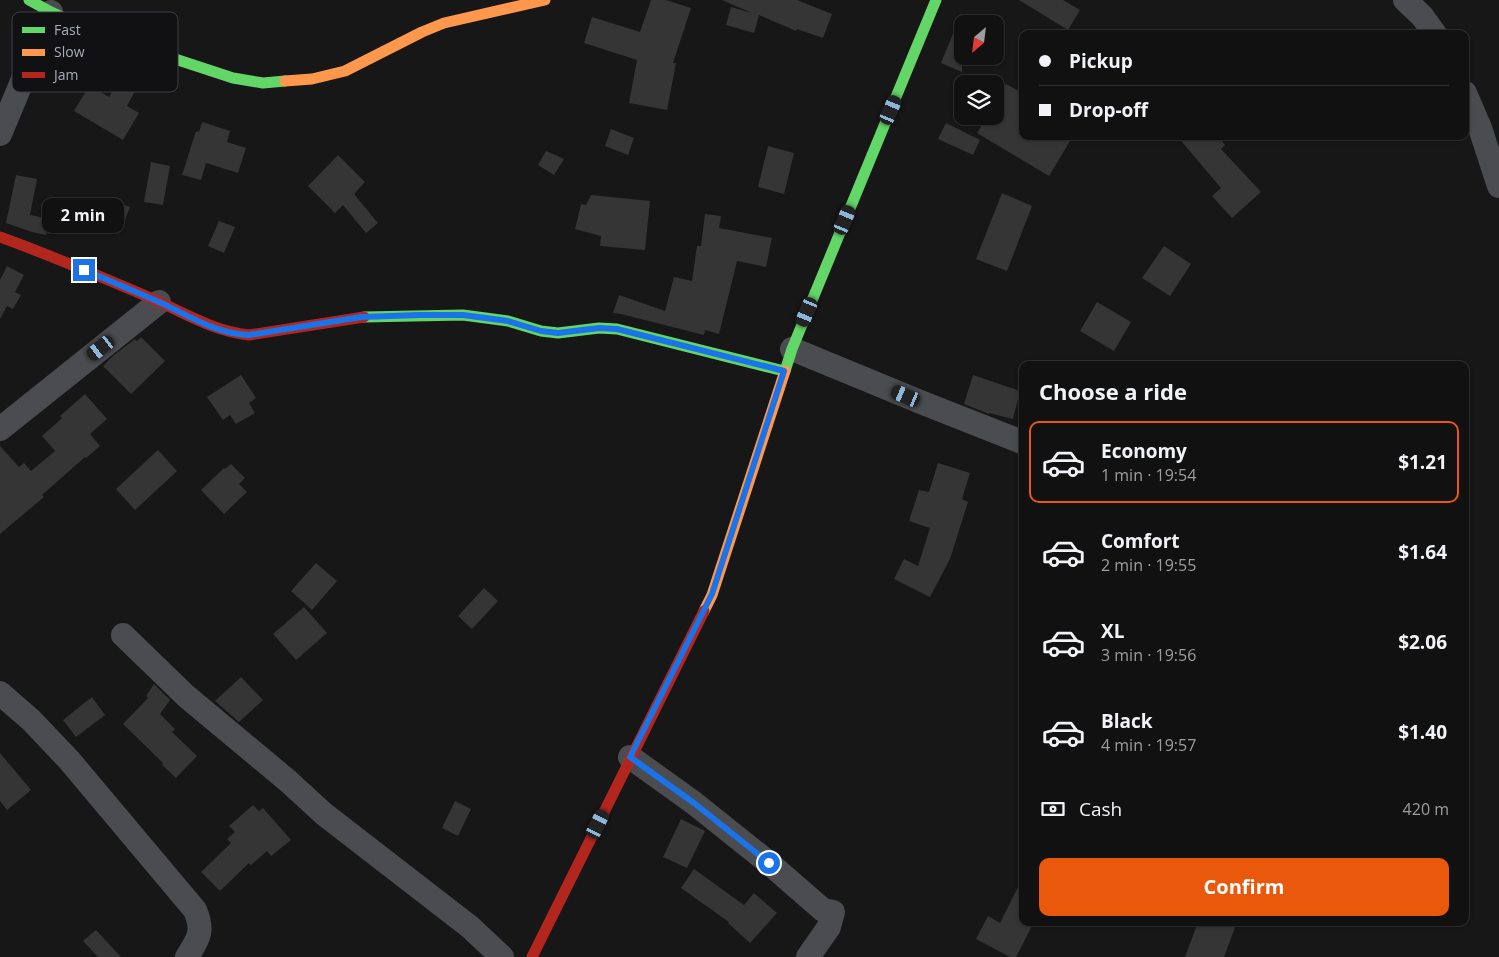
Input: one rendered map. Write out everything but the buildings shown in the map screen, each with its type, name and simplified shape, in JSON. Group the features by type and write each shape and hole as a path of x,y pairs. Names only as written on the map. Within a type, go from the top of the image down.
{"street":[{"path":"29,0 51,12"},
{"path":"178,60 233,78 262,83 312,79 345,71 444,23 545,0"},
{"path":"532,957 712,594 788,360 936,0"},
{"path":"1405,0 1422,16 1432,30"},
{"path":"0,134 18,92"},
{"path":"1469,102 1480,128 1499,186"},
{"path":"0,237 42,251 213,327 239,335 361,317 420,315 463,315 508,321 541,331 558,333 599,328 617,329 788,360 923,403 1019,441"},
{"path":"0,429 159,302"},
{"path":"123,634 186,696 288,781 324,814 470,927 502,957"},
{"path":"0,693 31,720 69,760 195,910 200,921 200,932 187,957"},
{"path":"630,757 694,803 769,863 823,910 833,912 829,927 808,957"}],"traffic: fast":[{"path":"29,0 51,12"},
{"path":"785,371 792,349 936,0"},
{"path":"178,60 233,78 263,83 285,81"},
{"path":"364,317 463,315 508,321 541,331 558,333 599,328 617,329 784,371"}],"traffic: slow":[{"path":"285,81 312,79 345,71 444,23 545,0"},
{"path":"704,611 712,595 785,371"}],"traffic: jam":[{"path":"0,237 153,299 211,326 236,333 249,335 364,317"},
{"path":"532,957 704,611"}],"route":[{"path":"84,270 213,327 239,335 361,317 463,315 508,321 541,331 558,333 599,328 617,329 784,371 712,594 630,757 694,803 769,863"}]}
